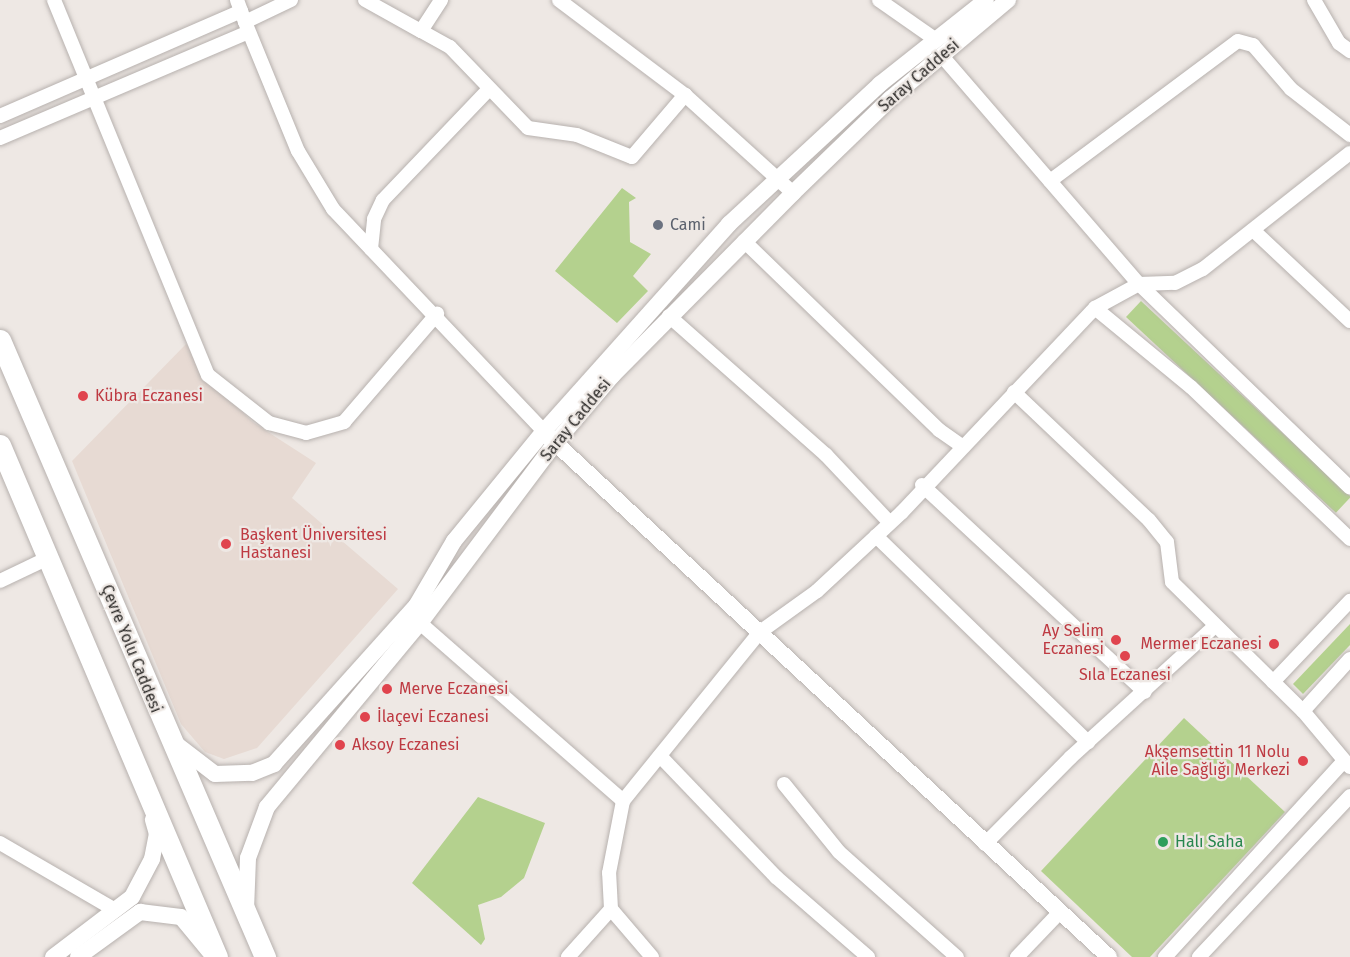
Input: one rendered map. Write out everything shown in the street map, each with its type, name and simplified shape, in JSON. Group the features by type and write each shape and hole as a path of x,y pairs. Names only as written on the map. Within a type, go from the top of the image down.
{"highway":[{"name":"Çevre Yolu Caddesi","path":"0,328 5,349 166,734 265,957"},
{"path":"0,445 44,560 215,957"}],"street":[{"path":"54,0 208,375 269,423 306,433 344,422 437,314"},
{"path":"0,116 87,77 243,16 291,0"},
{"path":"364,0 450,47 528,128 577,135 632,157 685,95"},
{"path":"421,31 441,0"},
{"path":"559,0 685,95 793,193"},
{"path":"879,0 935,39"},
{"name":"Saray Caddesi","path":"166,734 215,774 252,772 274,764 416,606 454,541 550,437 777,178 935,39 986,0"},
{"name":"Saray Caddesi","path":"246,911 248,858 267,807 420,623 550,437 793,193 942,56 1008,0"},
{"path":"1314,0 1339,43 1350,51"},
{"path":"0,138 95,98 243,16"},
{"path":"243,16 298,152 333,208 437,314 550,437 1109,957"},
{"path":"1050,181 1238,41 1253,45 1291,89 1350,135"},
{"path":"942,56 1139,284 1350,488"},
{"path":"371,249 374,219 383,200 489,89"},
{"path":"652,957 611,909 609,873 624,801 760,632 817,591 890,523 922,485 963,447 1095,308 1139,284 1175,283 1253,231 1350,153"},
{"path":"1253,231 1350,321"},
{"path":"744,241 939,430 963,447"},
{"path":"1095,308 1191,387 1350,539"},
{"path":"669,316 818,447 890,523"},
{"path":"1014,392 1149,520 1167,542 1172,582 1214,627 1303,711 1347,764 1165,957"},
{"path":"922,485 1145,692"},
{"path":"876,536 1088,742"},
{"path":"0,581 44,560"},
{"path":"1273,682 1350,601"},
{"path":"420,623 624,801"},
{"path":"986,844 1088,742 1214,627"},
{"path":"1303,711 1350,659"},
{"path":"660,756 776,877 868,957"},
{"path":"784,784 838,852 957,957"},
{"path":"1199,957 1350,796"},
{"path":"53,957 132,897 152,859 158,834 146,799"},
{"path":"0,843 115,910"},
{"path":"568,957 611,909"},
{"path":"78,957 140,912 181,917 215,957"},
{"path":"1017,957 1060,912"}],"shaded area":[{"name":"Başkent Üniversitesi Hastanesi","path":"186,344 217,389 254,423 316,463 292,498 398,589 257,748 224,759 205,752 181,724 72,461"}],"green space":[{"path":"622,188 636,198 629,202 630,242 651,254 633,276 648,291 617,323 555,271"},
{"path":"1141,301 1350,496 1336,513 1126,317"},
{"path":"1350,624 1350,645 1303,694 1293,684"},
{"name":"Halı Saha","path":"1184,718 1285,812 1150,957 1132,957 1041,871"},
{"path":"478,797 545,823 524,878 501,897 478,905 485,939 481,945 412,883"}],"place":[{"name":"Cami","path":"658,225"},
{"name":"Kübra Eczanesi","path":"83,396"},
{"name":"Başkent Üniversitesi Hastanesi","path":"226,544"},
{"name":"Ay Selim Eczanesi","path":"1116,640"},
{"name":"Mermer Eczanesi","path":"1274,644"},
{"name":"Sıla Eczanesi","path":"1125,656"},
{"name":"Merve Eczanesi","path":"387,689"},
{"name":"İlaçevi Eczanesi","path":"365,717"},
{"name":"Aksoy Eczanesi","path":"340,745"},
{"name":"Akşemsettin 11 Nolu Aile Sağlığı Merkezi","path":"1303,761"},
{"name":"Halı Saha","path":"1163,842"}]}
